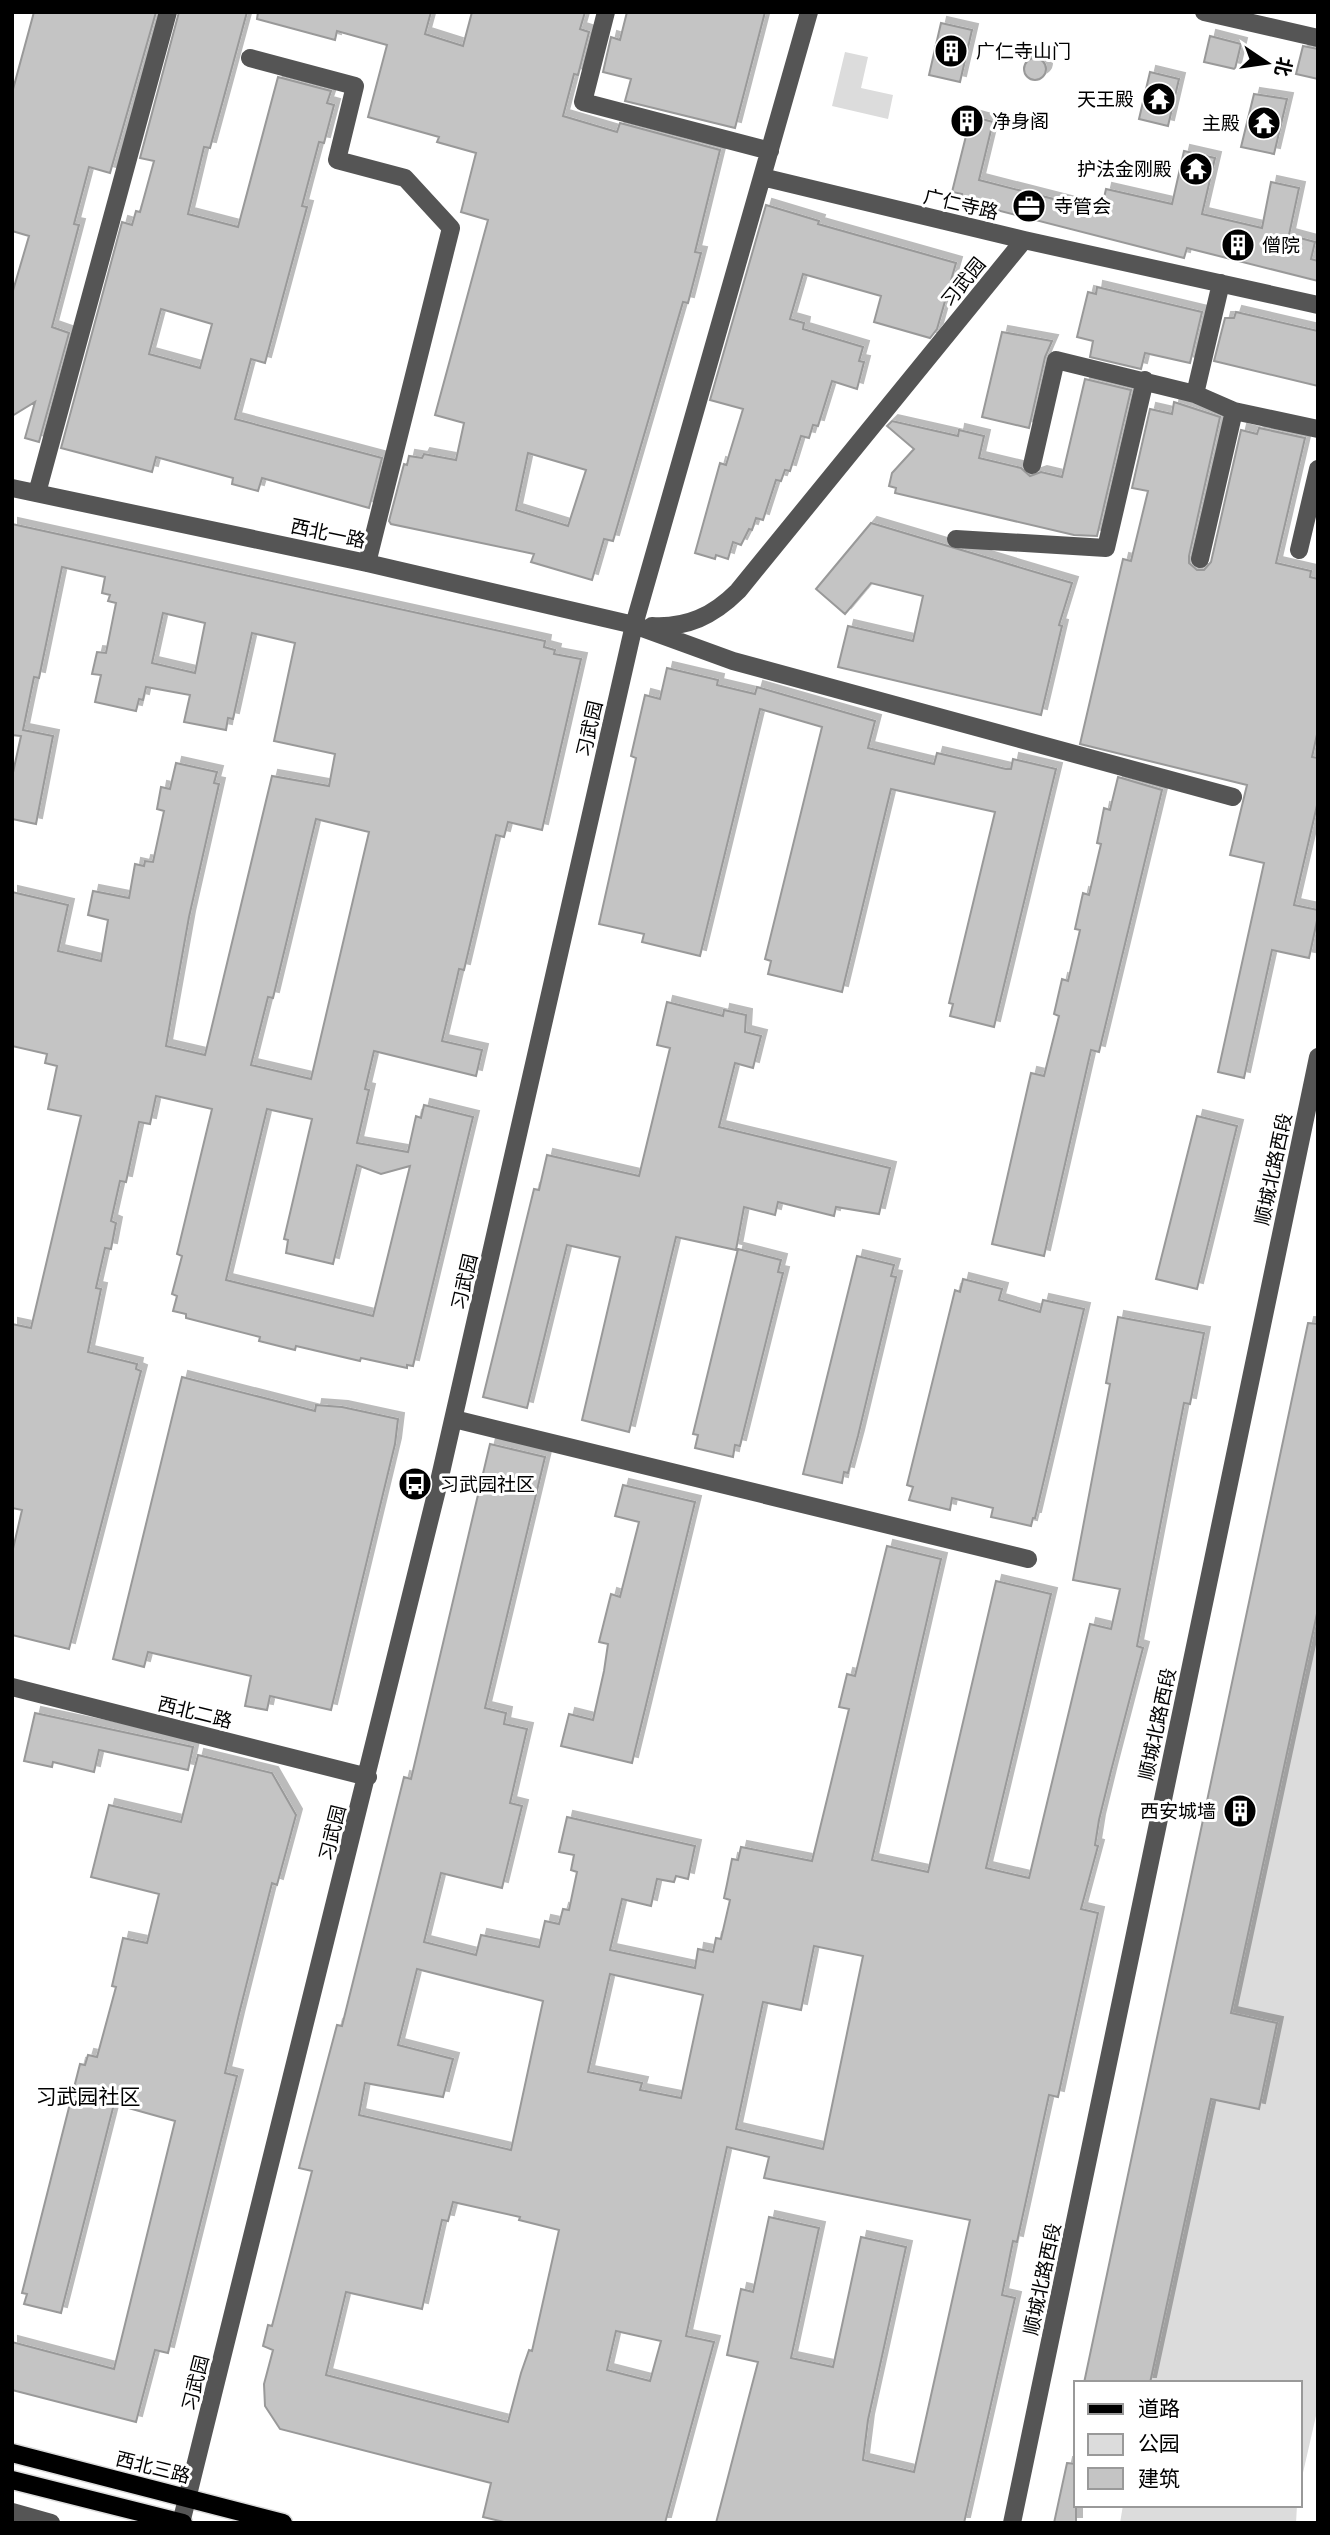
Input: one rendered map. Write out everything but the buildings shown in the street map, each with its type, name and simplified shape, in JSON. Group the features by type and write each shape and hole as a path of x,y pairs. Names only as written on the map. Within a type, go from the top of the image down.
{"main road":[{"name":"西北三路","path":"12,2453 283,2523"},
{"path":"12,2480 182,2523"}],"street":[{"path":"37,493 168,12"},
{"path":"606,12 583,102 770,151"},
{"path":"809,12 634,625 733,661 1233,797"},
{"path":"1204,12 1318,38"},
{"path":"250,58 355,86 337,160 405,178 451,228 366,563"},
{"name":"广仁寺路","path":"762,177 1024,240 1318,305"},
{"name":"习武园","path":"182,2523 368,1777 454,1419 634,625 669,627 688,623 708,616 738,591 1024,240"},
{"path":"1195,394 1222,283"},
{"path":"1032,465 1056,360 1195,394 1234,411 1318,429"},
{"path":"957,539 1106,548 1145,380"},
{"path":"1200,559 1234,411"},
{"path":"1299,550 1318,469"},
{"name":"西北一路","path":"12,488 366,563 634,625"},
{"name":"顺城北路西段","path":"1012,2523 1318,1057"},
{"path":"454,1419 1028,1559"},
{"name":"西北二路","path":"12,1688 368,1777"},
{"path":"12,2512 51,2523"}],"green space":[{"path":"845,52 868,57 861,88 893,95 888,119 832,106"},
{"path":"1318,1609 1318,2407 1302,2477 1302,2381 1150,2381 1211,2099 1259,2109 1277,2023 1231,2013"},
{"path":"1123,2507 1297,2507 1296,2523 1120,2523"}],"place":[{"name":"广仁寺山门","path":"951,51"},
{"name":"天王殿","path":"1159,99"},
{"name":"净身阁","path":"967,121"},
{"name":"主殿","path":"1264,123"},
{"name":"护法金刚殿","path":"1196,169"},
{"name":"寺管会","path":"1029,206"},
{"name":"僧院","path":"1238,245"},
{"name":"习武园社区","path":"415,1484"},
{"name":"西安城墙","path":"1240,1811"}],"district":[{"name":"习武园社区","path":"88,2097"}]}
